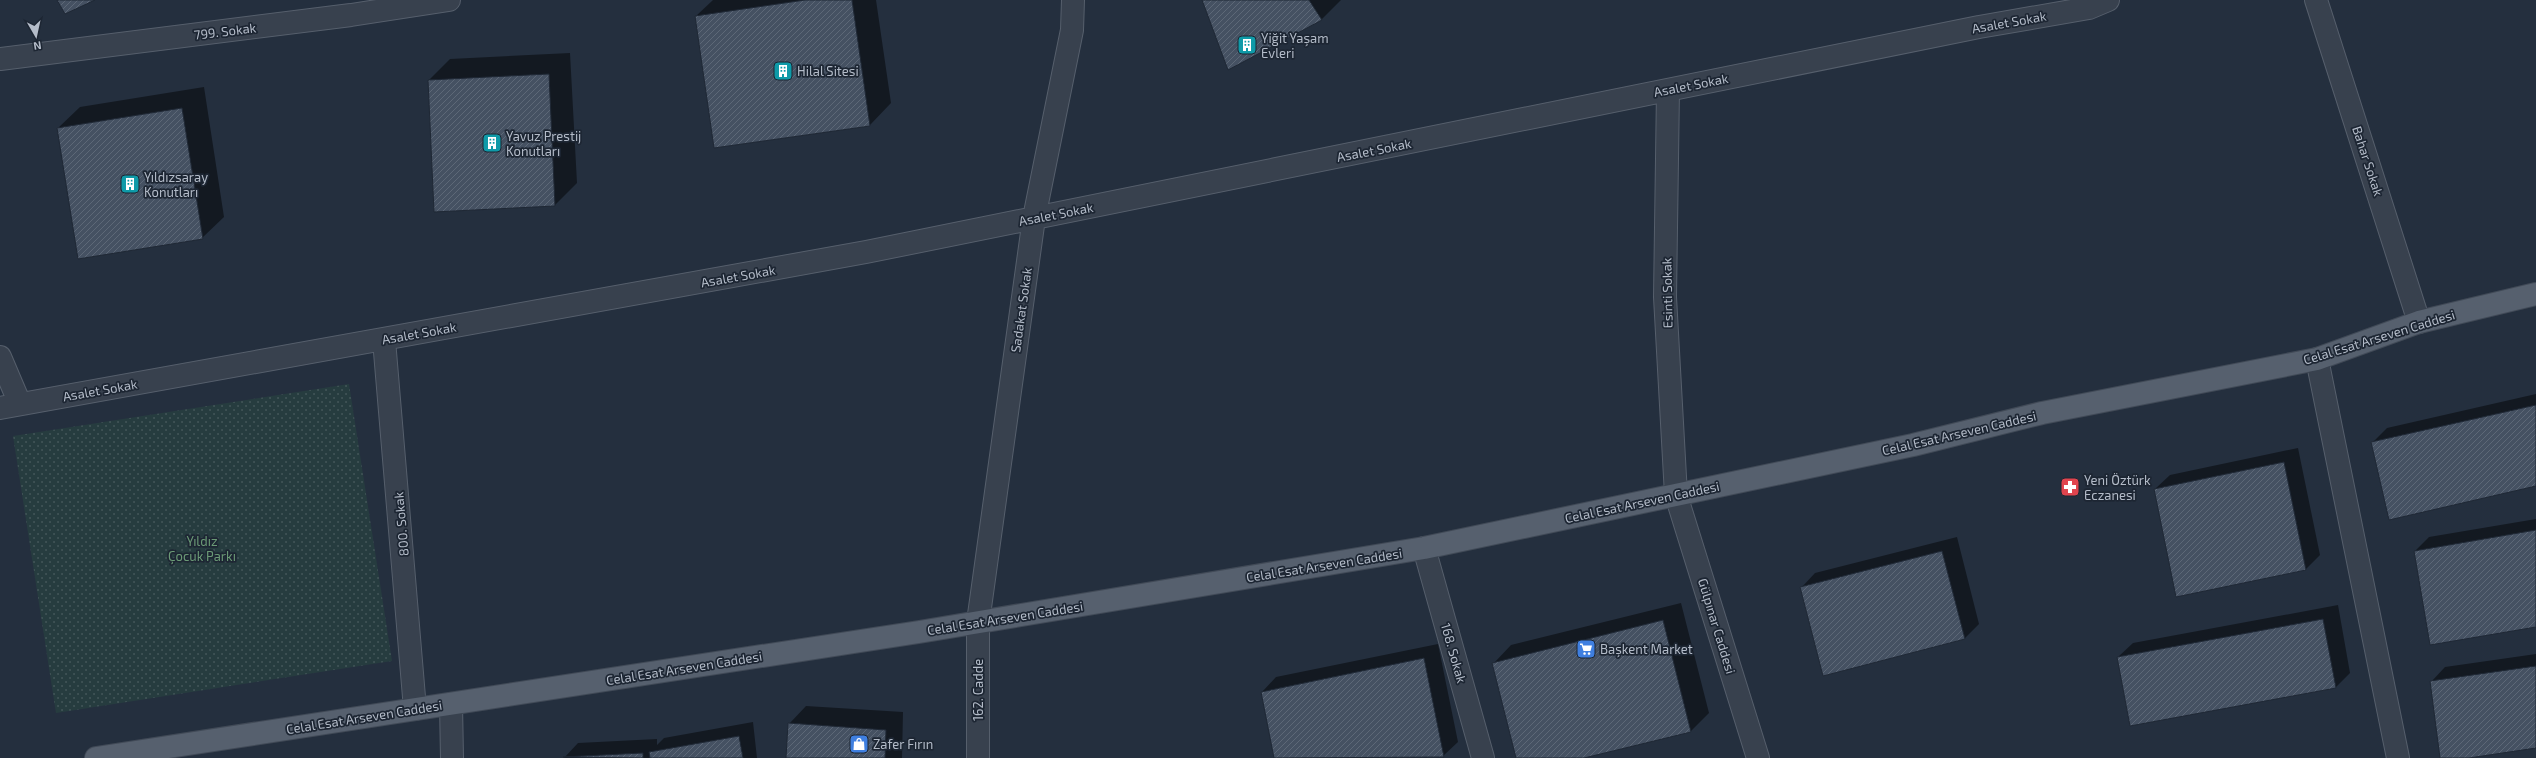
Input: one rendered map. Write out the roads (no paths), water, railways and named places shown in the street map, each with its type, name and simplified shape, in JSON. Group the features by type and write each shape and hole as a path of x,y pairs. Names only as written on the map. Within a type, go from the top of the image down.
{"main road":[{"name":"Celal Esat Arseven Caddesi","path":"96,758 978,622 1424,548 1913,445 2042,413 2317,359 2419,322 2536,294"}],"street":[{"name":"799. Sokak","path":"0,59 351,16 449,0"},
{"name":"Sadakat Sokak","path":"978,622 1034,218 1072,30 1073,0"},
{"name":"Asalet Sokak","path":"10,406 384,340 866,252 1980,27 2089,8 2108,0"},
{"name":"Bahar Sokak","path":"2316,0 2419,322"},
{"name":"Esinti Sokak","path":"1668,90 1665,297 1676,495"},
{"name":"800. Sokak","path":"384,340 415,709"},
{"path":"0,357 10,406"},
{"path":"2317,359 2398,758"},
{"name":"Gülpınar Caddesi","path":"1676,495 1758,758"},
{"name":"168. Sokak","path":"1424,548 1483,758"},
{"name":"162. Cadde","path":"978,622 978,758"},
{"path":"451,704 452,758"}],"place":[{"name":"Yiğit Yaşam Evleri","path":"1247,45"},
{"name":"Hilal Sitesi","path":"783,71"},
{"name":"Yavuz Prestij Konutları","path":"492,143"},
{"name":"Yıldızsaray Konutları","path":"130,184"},
{"name":"Yeni Öztürk Eczanesi","path":"2070,487"},
{"name":"Başkent Market","path":"1586,649"},
{"name":"Zafer Fırın","path":"859,744"}],"park label":[{"name":"Yıldız Çocuk Parkı","path":"202,548"}]}
